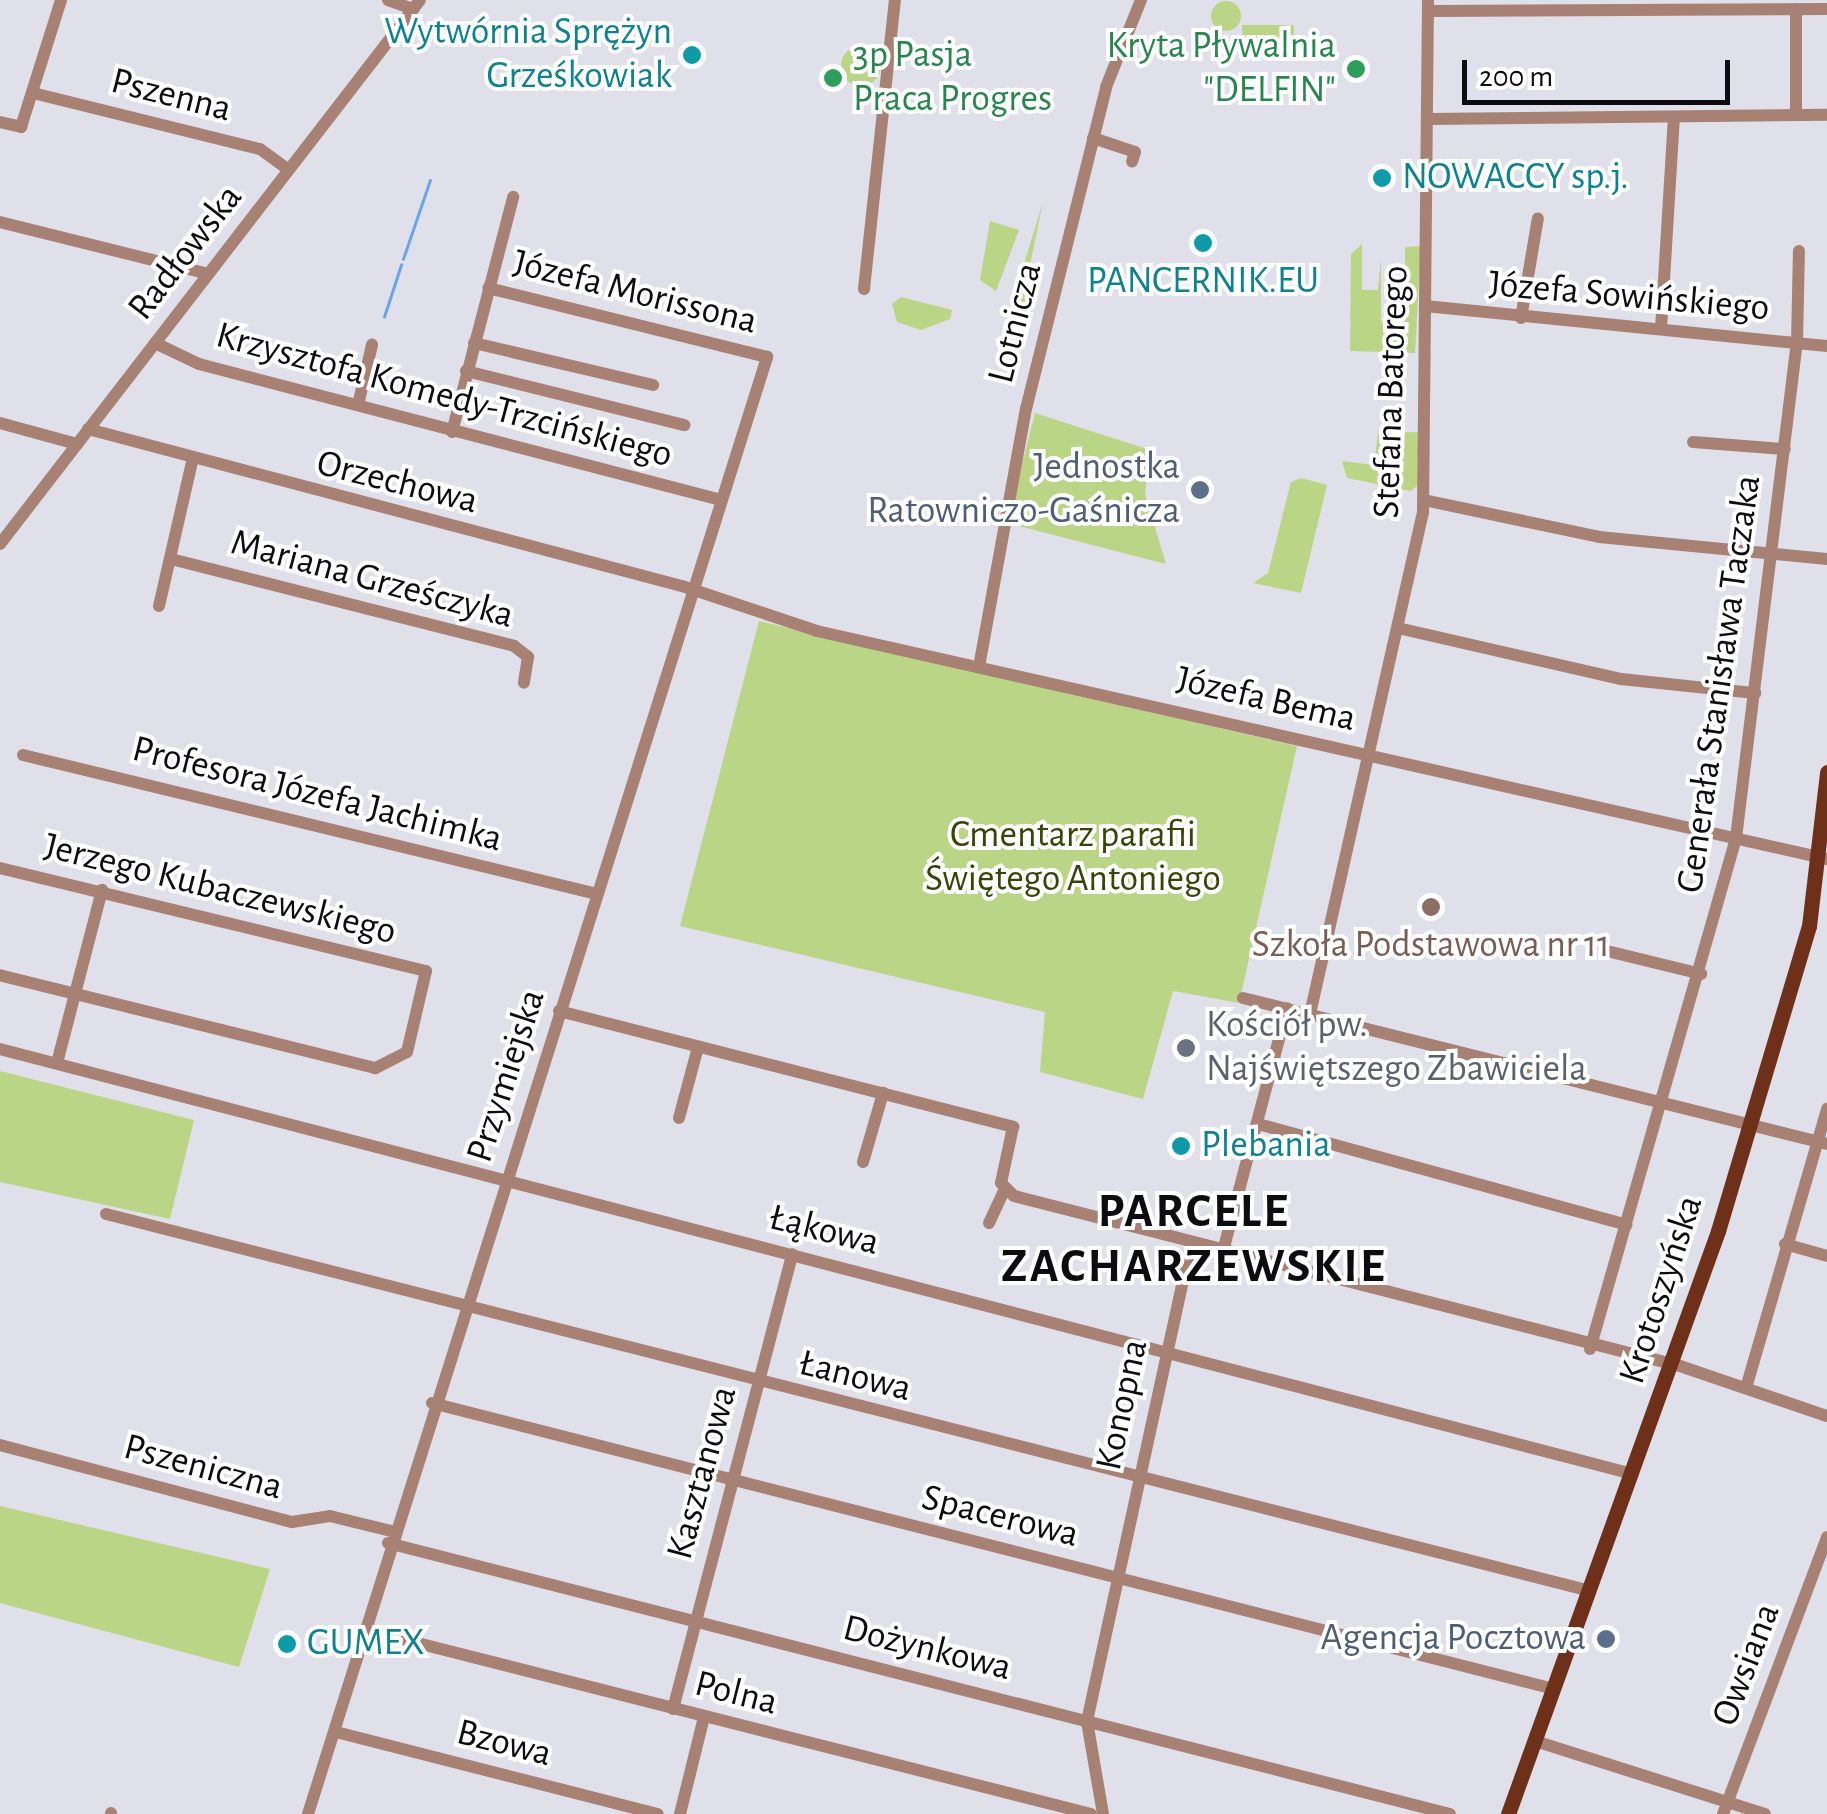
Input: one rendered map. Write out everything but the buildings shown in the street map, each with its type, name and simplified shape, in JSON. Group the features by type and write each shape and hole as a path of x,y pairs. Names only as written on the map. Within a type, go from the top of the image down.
{"main road":[{"name":"Krotoszyńska","path":"1508,1814 1672,1368 1747,1130 1809,926 1823,858 1827,772"}],"street":[{"path":"0,122 21,127 61,0"},
{"path":"388,0 417,4"},
{"path":"864,289 896,0"},
{"name":"Lotnicza","path":"979,667 1010,474 1093,138 1140,0"},
{"name":"Radłowska","path":"0,544 417,4"},
{"path":"1428,6 1827,9"},
{"name":"Stefana Batorego","path":"1310,1014 1424,500 1428,6"},
{"path":"1796,9 1796,115"},
{"name":"Pszenna","path":"34,93 260,149 288,169"},
{"path":"1427,118 1827,116"},
{"path":"1661,329 1674,117"},
{"path":"1093,138 1135,152 1132,162"},
{"path":"452,432 514,197"},
{"path":"1521,318 1538,218"},
{"path":"0,222 208,274"},
{"name":"Generała Stanisława Taczaka","path":"1590,1349 1701,974 1736,838 1785,448 1796,343 1799,251"},
{"name":"Józefa Morissona","path":"488,288 767,357"},
{"name":"Józefa Sowińskiego","path":"1425,306 1827,346"},
{"name":"Krzysztofa Komedy-Trzcińskiego","path":"154,343 452,432 721,500"},
{"path":"474,343 653,385"},
{"path":"358,405 372,346"},
{"name":"Przymiejska","path":"309,1814 432,1403 767,357"},
{"path":"466,372 684,425"},
{"path":"0,423 77,444"},
{"name":"Orzechowa","path":"88,429 192,462 694,589"},
{"path":"1693,442 1785,448"},
{"path":"159,606 192,462"},
{"path":"1424,500 1576,533 1827,559"},
{"name":"Mariana Grześczyka","path":"172,558 514,646 528,657 524,683"},
{"name":"Józefa Bema","path":"694,589 788,622 1823,858"},
{"path":"1398,628 1621,679 1756,693"},
{"name":"Profesora Józefa Jachimka","path":"23,755 597,894"},
{"name":"Jerzego Kubaczewskiego","path":"0,868 426,970 406,1052 374,1068 75,996"},
{"path":"57,1062 102,890"},
{"path":"1607,952 1701,974"},
{"path":"0,975 75,996"},
{"path":"1242,998 1747,1130 1822,1143"},
{"path":"1223,1252 1287,1008"},
{"path":"559,1011 1013,1126 1004,1191 988,1223"},
{"path":"679,1118 698,1047"},
{"name":"Łąkowa","path":"0,1049 1633,1474"},
{"path":"863,1162 883,1093"},
{"path":"1746,1388 1785,1244 1822,1143 1827,1109"},
{"path":"1258,1124 1626,1225"},
{"path":"1004,1191 1191,1244 1746,1388 1827,1416"},
{"name":"Łanowa","path":"106,1214 1138,1480 1590,1591"},
{"name":"Konopna","path":"1103,1814 1087,1720 1122,1580 1164,1349 1191,1244"},
{"path":"1785,1244 1827,1256"},
{"name":"Kasztanowa","path":"673,1709 792,1254"},
{"name":"Spacerowa","path":"432,1403 1554,1689"},
{"name":"Pszeniczna","path":"0,1445 292,1522 330,1516 390,1537"},
{"name":"Dożynkowa","path":"390,1537 694,1621 1450,1814"},
{"name":"Owsiana","path":"1723,1814 1827,1537"},
{"name":"Polna","path":"366,1630 1091,1814"},
{"path":"680,1814 704,1716"},
{"name":"Bzowa","path":"336,1732 658,1814"},
{"path":"1535,1741 1728,1798 1765,1814"}],"green space":[{"path":"1226,1 1237,5 1241,16 1237,27 1226,31 1215,27 1211,16 1215,5"},
{"path":"1242,25 1294,25 1293,50 1243,49"},
{"path":"861,46 875,52 881,66 875,80 861,86 847,80 841,66 847,52"},
{"path":"1043,202 1024,294 1034,298 1031,311 1015,293"},
{"path":"990,221 1019,230 996,291 980,280"},
{"path":"1362,244 1362,290 1378,290 1381,259 1381,322 1405,322 1405,247 1421,246 1415,353 1350,351 1351,254"},
{"path":"901,297 952,310 950,319 921,330 897,322 892,304"},
{"path":"1035,413 1150,450 1145,494 1166,564 1007,523"},
{"path":"1421,432 1420,484 1411,491 1347,478 1342,461 1374,465 1378,433"},
{"path":"1301,478 1327,485 1301,593 1253,583 1268,573 1291,482"},
{"name":"Cmentarz parafii Świętego Antoniego","path":"759,621 1297,746 1239,1003 1173,991 1143,1099 1040,1072 1045,1012 680,926"},
{"path":"0,1071 194,1120 170,1219 0,1182"},
{"path":"0,1506 270,1569 239,1667 0,1603"}],"waterway":[{"path":"403,259 430,180"},
{"path":"384,317 401,265"}],"place":[{"name":"Wytwórnia Sprężyn Grześkowiak","path":"692,55"},
{"name":"Kryta Pływalnia \"DELFIN\"","path":"1356,69"},
{"name":"3p Pasja Praca Progres","path":"833,78"},
{"name":"NOWACCY sp.j.","path":"1382,178"},
{"name":"PANCERNIK.EU","path":"1203,243"},
{"name":"Jednostka Ratowniczo-Gaśnicza","path":"1200,490"},
{"name":"Szkoła Podstawowa nr 11","path":"1431,907"},
{"name":"Kościół pw. Najświętszego Zbawiciela","path":"1186,1048"},
{"name":"Plebania","path":"1181,1146"},
{"name":"Agencja Pocztowa","path":"1606,1639"},
{"name":"GUMEX","path":"287,1644"}],"district":[{"name":"PARCELE ZACHARZEWSKIE","path":"1194,1240"}]}
